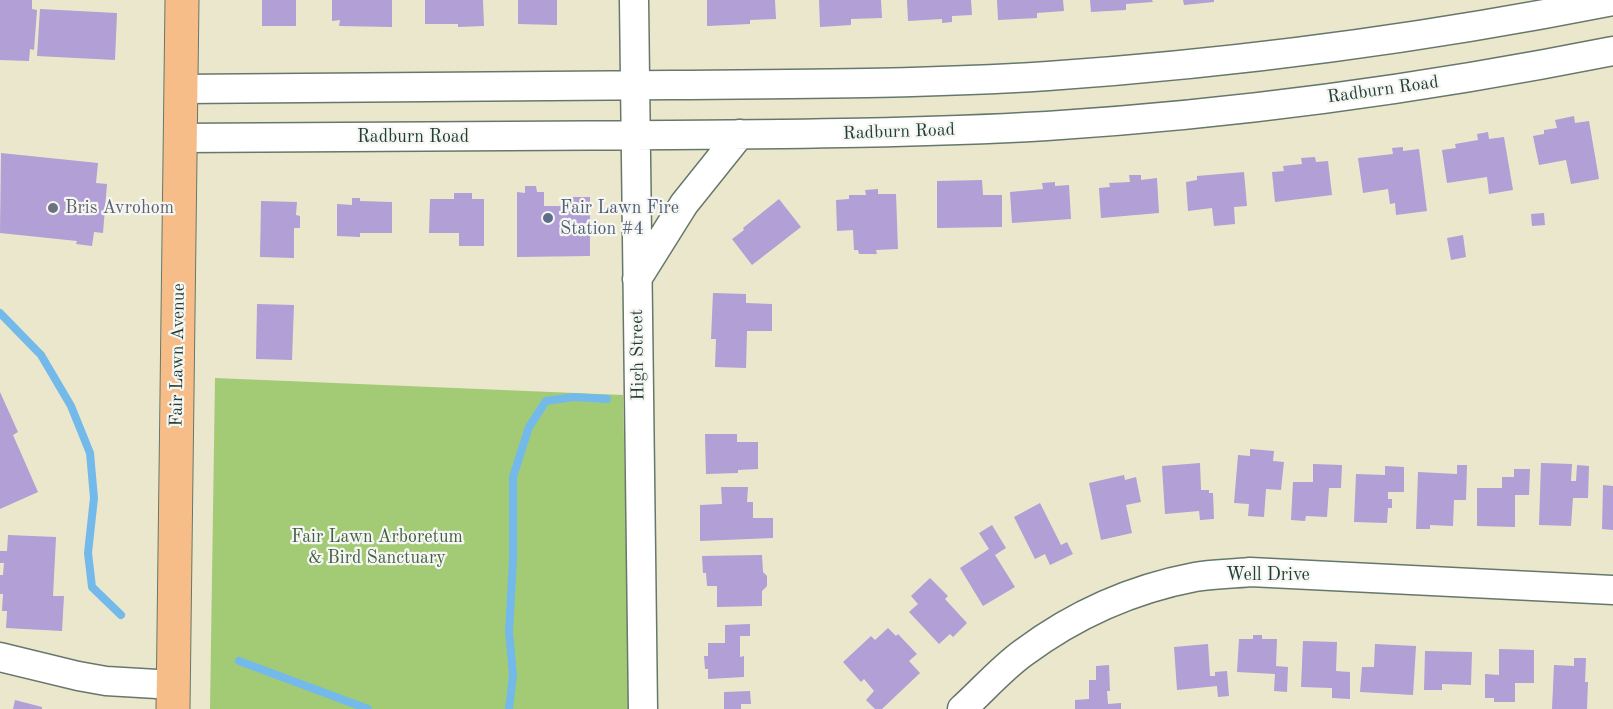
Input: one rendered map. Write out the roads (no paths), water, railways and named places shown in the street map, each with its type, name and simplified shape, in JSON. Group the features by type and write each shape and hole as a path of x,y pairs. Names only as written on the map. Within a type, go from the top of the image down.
{"main road":[{"name":"Fair Lawn Avenue","path":"173,697 182,0"}],"street":[{"name":"High Street","path":"633,0 643,709"},
{"path":"181,89 945,81 1146,68 1351,45 1530,17 1613,1"},
{"name":"Radburn Road","path":"180,138 946,131 1051,125 1150,117 1357,94 1538,66 1613,51"},
{"path":"637,279 684,204 740,134"},
{"name":"Well Drive","path":"962,709 1021,654 1060,628 1101,606 1134,593 1196,577 1250,572 1613,590"},
{"path":"0,657 173,697"}],"waterway":[{"path":"0,313 41,355 71,406 90,453 94,498 88,553 92,587 121,615"},
{"path":"509,709 513,675 509,631 513,560 513,477 529,427 546,401 574,397 607,399"},
{"path":"239,661 368,709"}],"place":[{"name":"Bris Avrohom","path":"53,208"},
{"name":"Fair Lawn Fire Station #4","path":"548,218"}],"park label":[{"name":"Fair Lawn Arboretum & Bird Sanctuary","path":"377,547"}]}
